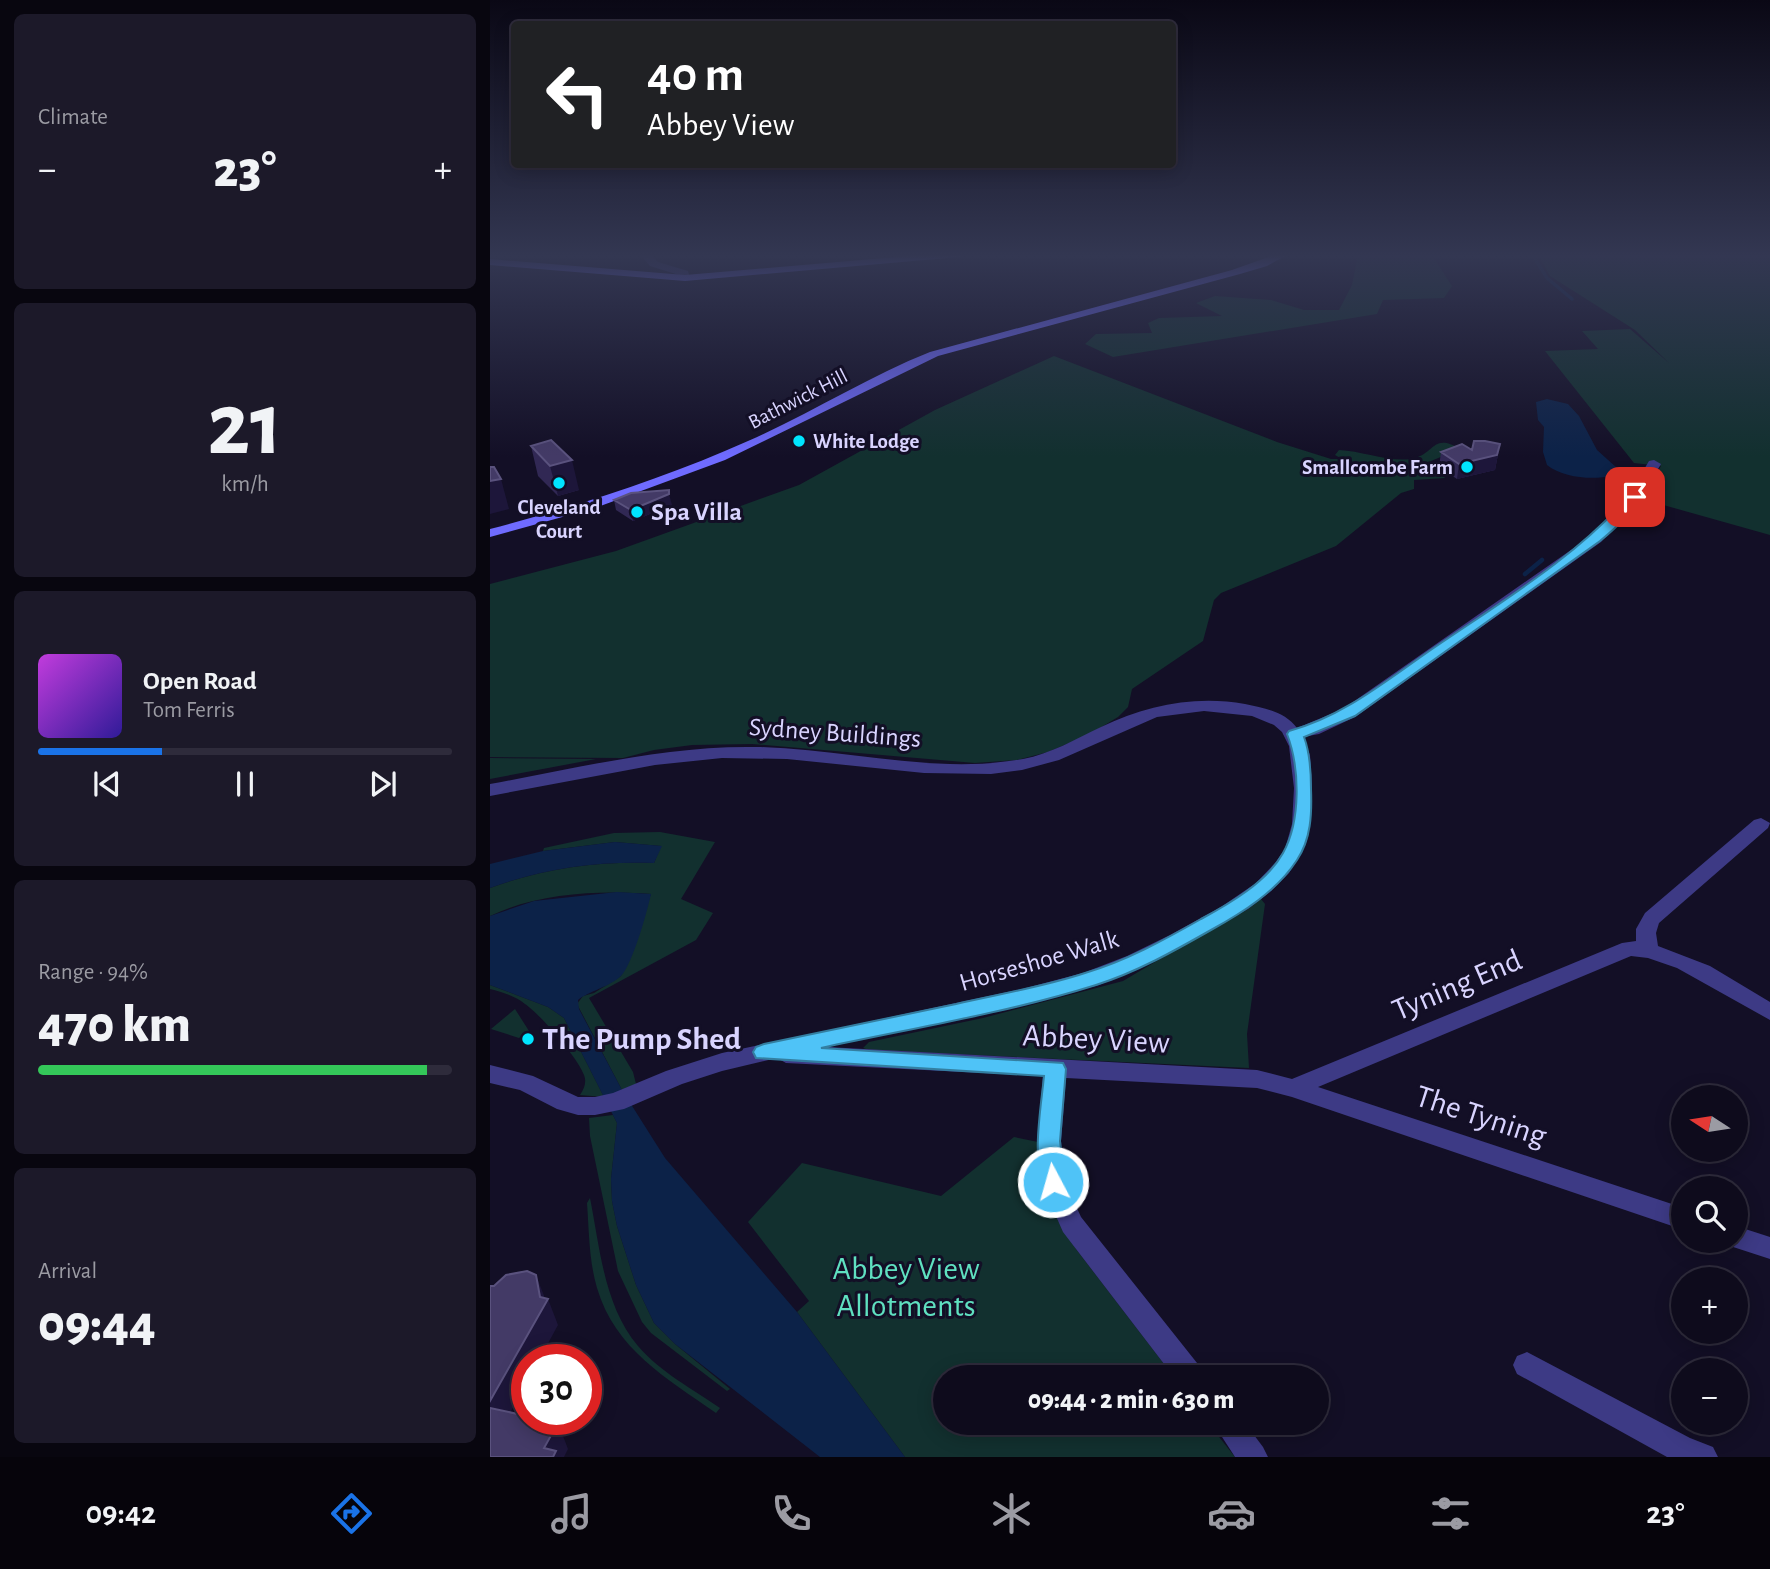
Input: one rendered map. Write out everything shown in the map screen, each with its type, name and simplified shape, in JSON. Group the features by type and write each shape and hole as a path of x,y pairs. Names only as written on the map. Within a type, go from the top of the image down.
{"street":[{"name":"Bathwick Hill","path":"490,533 619,494 703,463 764,438 934,354 1052,322"},
{"path":"1295,734 1313,730 1349,713 1551,572 1615,521 1633,500 1654,464"},
{"name":"Sydney Buildings","path":"490,790 689,754 715,752 759,751 973,768 1019,766 1050,758 1140,716 1203,707 1253,711 1287,725 1295,734"},
{"name":"Horseshoe Walk","path":"490,1074 525,1082 578,1106 595,1106 616,1102 674,1077 764,1052 1092,979 1153,954 1235,908 1276,874 1290,858 1299,837 1303,813 1303,774 1300,747 1295,734"},
{"path":"1648,949 1646,925 1652,918 1761,824"},
{"name":"Tyning End","path":"1293,1088 1629,948 1648,949 1674,957 1770,1012"},
{"name":"Abbey View","path":"764,1052 1257,1079"},
{"path":"1055,1069 1049,1141 1053,1182 1072,1224 1182,1365"},
{"name":"The Tyning","path":"1257,1079 1293,1088 1671,1215"},
{"path":"1748,1241 1770,1248"},
{"path":"1527,1365 1683,1450 1703,1457"},
{"path":"1237,1435 1254,1457"}],"green space":[{"path":"1328,322 1113,357 1085,344 1096,334 1152,333 1148,323"},
{"path":"1622,322 1770,322 1770,535 1642,499 1661,466 1634,463 1545,351 1598,349 1582,331 1630,329 1669,363 1635,330"},
{"path":"1054,356 1277,442 1331,459 1342,459 1335,455 1339,450 1402,460 1419,457 1444,443 1460,449 1431,461 1445,478 1414,480 1414,489 1401,493 1336,546 1221,593 1214,600 1203,641 1132,689 1128,707 1118,717 1090,734 1048,752 1017,760 975,763 752,744 692,745 654,750 623,758 490,757 490,584 616,551 799,485 935,410"},
{"path":"490,758 596,759 490,779"},
{"path":"660,832 715,842 681,899 713,913 696,940 589,998 633,1072 636,1084 622,1090 577,1004 583,996 594,993 621,976 651,894 569,895 528,902 490,916 490,888 530,875 571,867 654,863 661,846 615,842 543,851 544,848 614,833"},
{"path":"1261,899 1265,904 1247,1034 1249,1068 863,1048 869,1042 983,1018 1123,981"},
{"path":"490,985 548,1007 564,1018 604,1097 580,1095 585,1085 584,1075 558,1037 525,1004 490,989"},
{"path":"515,1009 529,1031 519,1038 491,1029"},
{"path":"613,1115 617,1123 611,1179 612,1201 636,1285 654,1323 730,1389 727,1391 651,1333 642,1322 618,1271 590,1136 589,1118"},
{"name":"Abbey View Allotments","path":"1014,1137 1038,1142 1045,1192 1076,1249 1165,1365 933,1365 933,1435 1218,1435 1235,1457 905,1457 797,1312 809,1301 748,1222 802,1163 941,1196"},
{"path":"590,1198 605,1276 627,1330 656,1364 720,1408 716,1413 644,1360 616,1328 605,1309 594,1278 587,1203"}],"water":[{"path":"1547,399 1568,404 1579,416 1597,450 1617,468 1612,476 1578,477 1561,473 1547,465 1543,452 1544,427 1538,420 1536,402"},
{"path":"615,842 662,846 654,863 571,867 530,875 490,888 490,864 543,851"},
{"path":"617,892 651,894 639,937 621,976 578,1000 579,1009 622,1090 665,1158 797,1312 905,1457 820,1457 675,1344 654,1323 636,1285 612,1201 611,1179 617,1123 564,1018 548,1007 490,985 490,916 534,901"}],"building":[{"path":"551,440 572,460 550,466 531,446"},
{"path":"1474,441 1500,444 1497,455 1459,464 1441,452 1462,444 1472,450"},
{"path":"490,467 494,467 501,479 490,481"},
{"path":"669,490 669,494 631,510 614,500 631,493"},
{"path":"527,1271 536,1275 540,1297 548,1299 522,1344 511,1344 511,1364 490,1401 490,1286 494,1286 506,1275"},
{"path":"490,1408 511,1413 511,1435 551,1435 544,1448 556,1451 553,1457 490,1457"}],"waterway":[{"path":"1525,574 1542,560"}],"place":[{"name":"White Lodge","path":"799,441"},
{"name":"Smallcombe Farm","path":"1467,467"},
{"name":"Cleveland Court","path":"559,483"},
{"name":"Spa Villa","path":"637,512"},
{"name":"The Pump Shed","path":"528,1039"}],"route":[{"path":"1053,1182 1049,1141 1055,1069 764,1052 1092,979 1153,954 1235,908 1276,874 1290,858 1299,837 1303,813 1303,774 1300,747 1295,734 1313,730 1349,713 1477,625 1595,538 1615,521 1635,497"}]}
